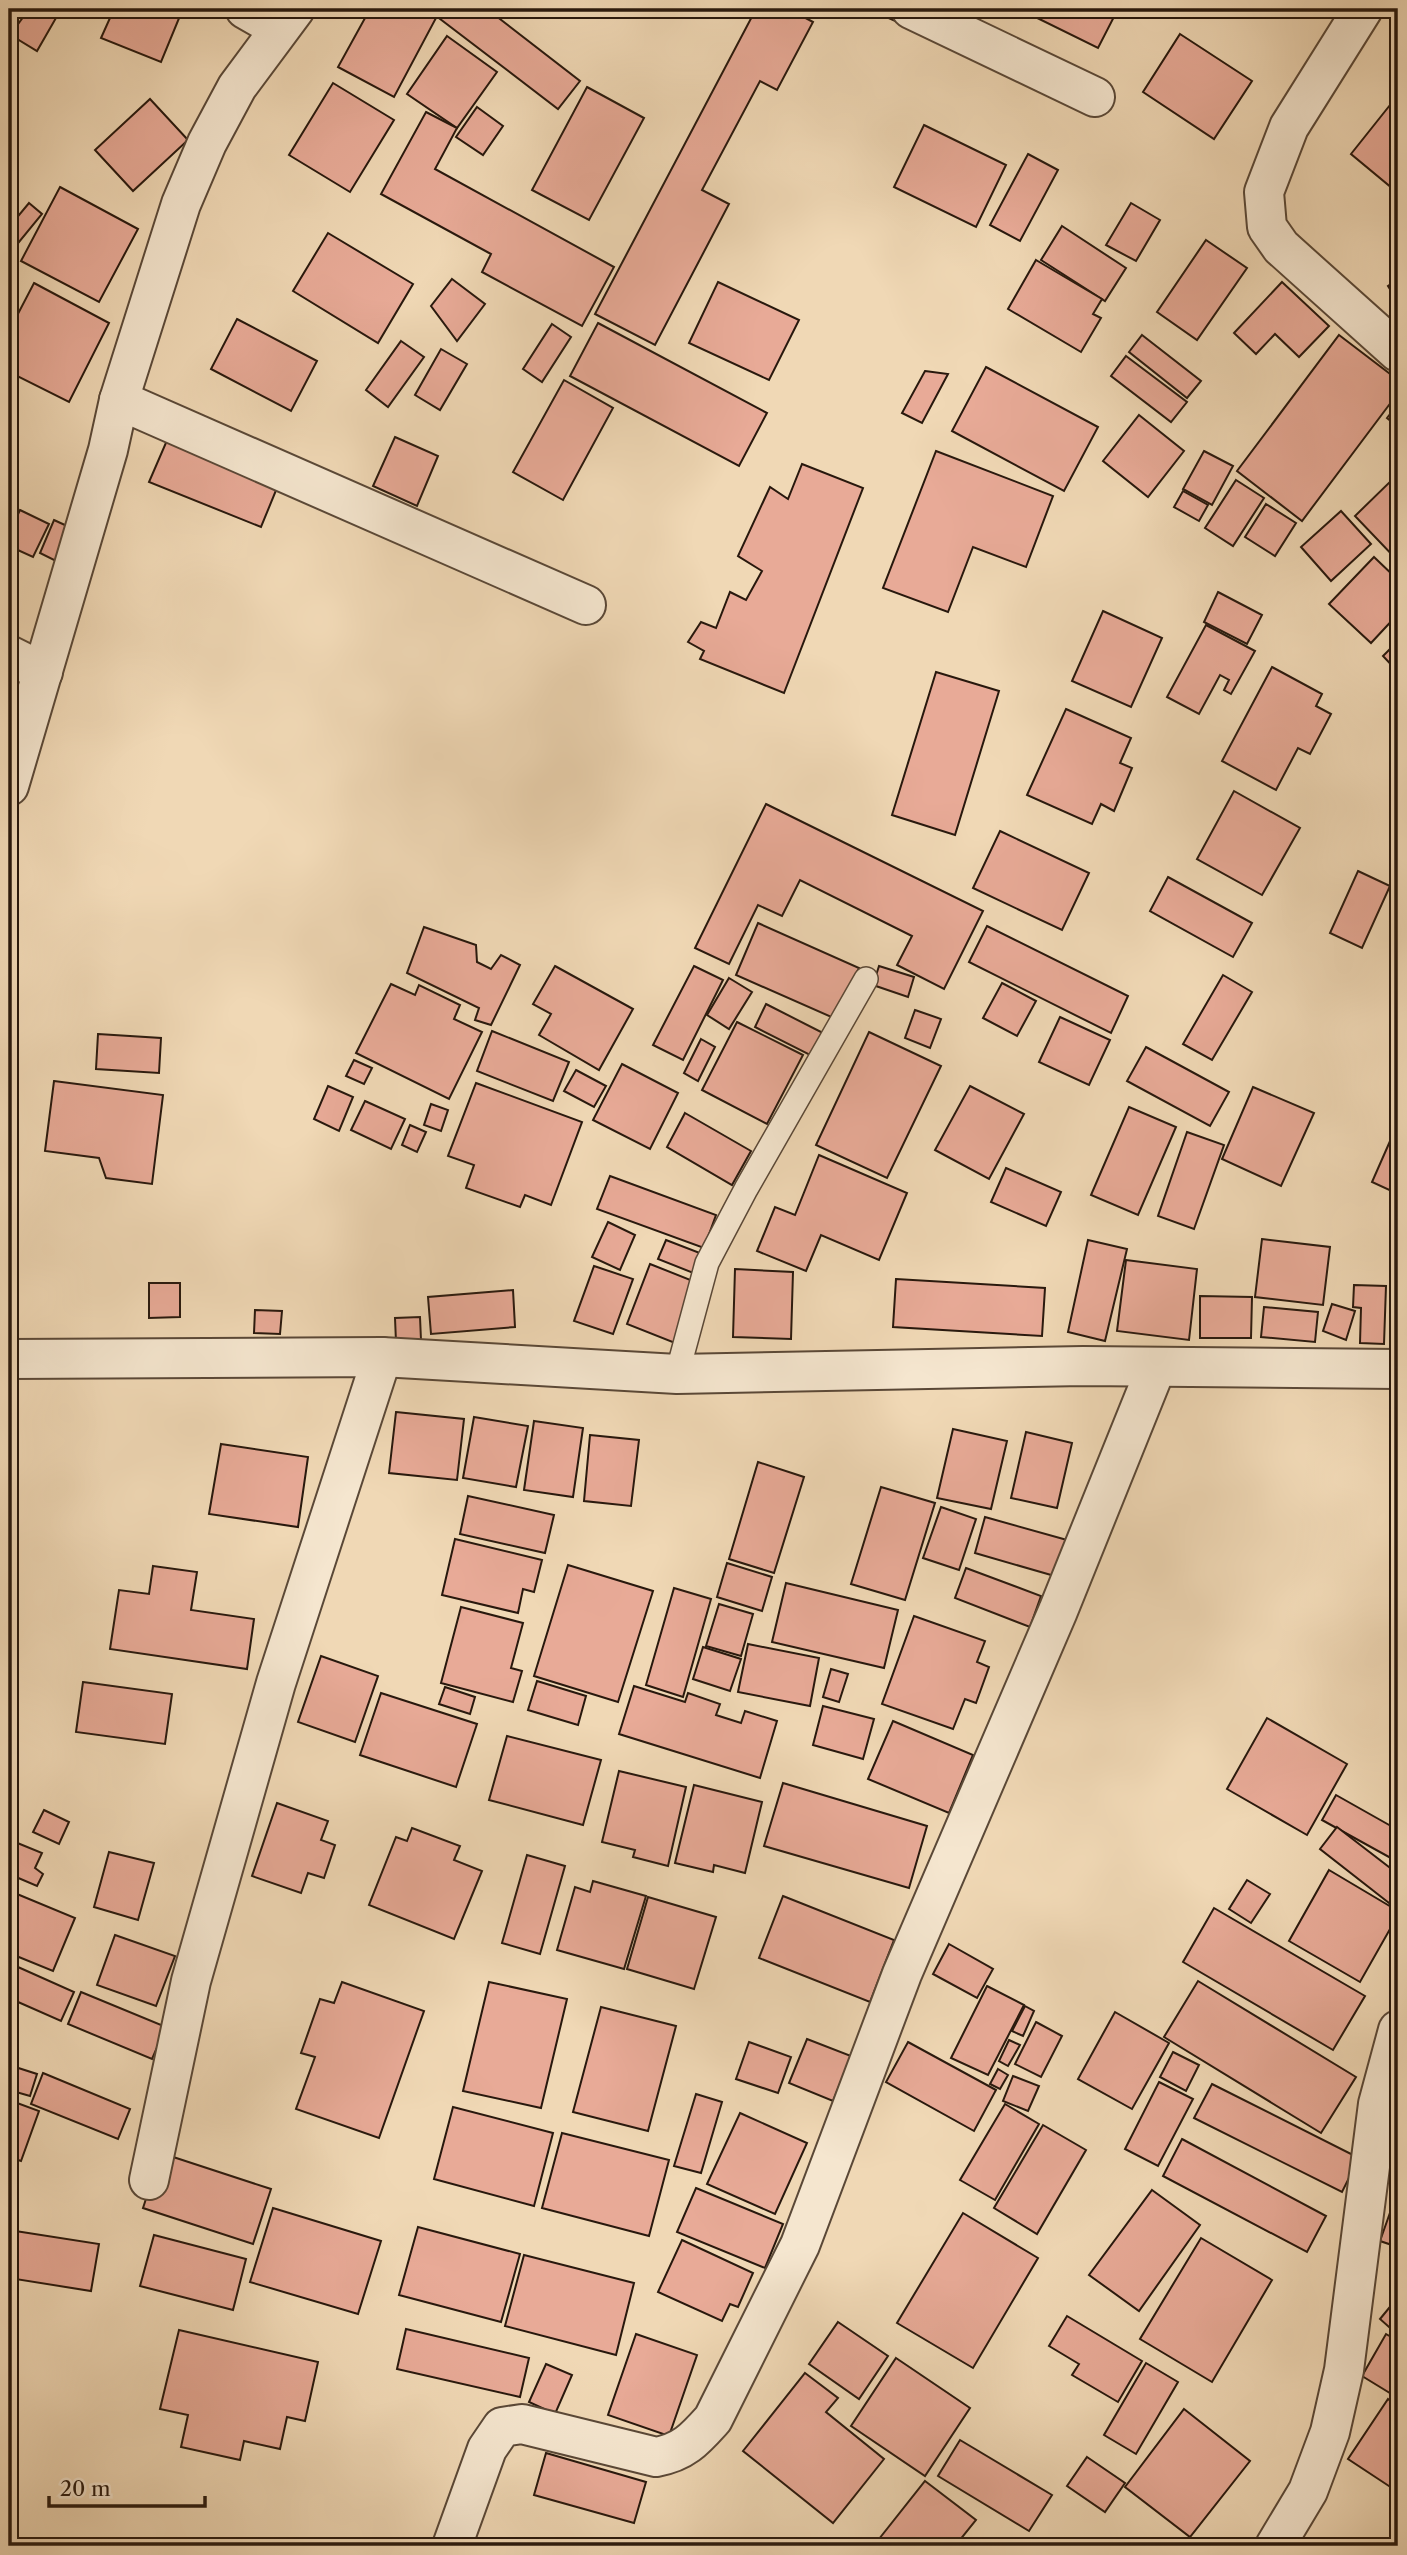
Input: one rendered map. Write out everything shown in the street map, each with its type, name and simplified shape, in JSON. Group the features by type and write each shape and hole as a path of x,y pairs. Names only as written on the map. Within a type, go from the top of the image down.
{"street":[{"path":"9,786 108,450 119,400 181,205 207,143 237,87 287,19 245,9"},
{"path":"911,9 1095,97"},
{"path":"1363,9 1289,127 1264,192 1267,227 1281,247 1398,352"},
{"path":"119,400 586,605"},
{"path":"9,655 43,672"},
{"path":"149,2180 194,1968 276,1683 382,1357"},
{"path":"9,1359 382,1357 677,1374 1070,1366 1398,1369"},
{"path":"452,2546 487,2449 502,2427 522,2424 656,2457 673,2454 695,2440 713,2419 800,2245 902,1973 1058,1611 1156,1368"},
{"path":"1275,2546 1308,2491 1330,2432 1343,2370 1378,2104 1398,2030"}],"lane":[{"path":"677,1374 707,1264 746,1189 866,979"}],"building":[{"path":"29,9 60,11 37,51 14,37 16,27"},
{"path":"114,9 182,11 161,62 101,38"},
{"path":"370,9 419,9 436,18 394,97 338,67"},
{"path":"427,9 487,9 580,81 558,109"},
{"path":"756,9 789,9 813,22 777,90 760,81 702,190 729,204 655,345 595,314"},
{"path":"868,9 937,9 925,34"},
{"path":"1019,9 1118,9 1098,48"},
{"path":"1180,34 1252,81 1214,139 1143,92"},
{"path":"447,36 497,72 457,128 407,94"},
{"path":"333,83 394,120 350,192 289,155"},
{"path":"587,87 644,118 589,220 532,190"},
{"path":"1398,95 1398,193 1351,154"},
{"path":"150,99 188,140 133,191 95,150"},
{"path":"477,107 503,126 483,155 456,137"},
{"path":"426,112 457,128 435,169 614,267 582,326 482,272 491,254 381,194"},
{"path":"924,125 1006,165 976,227 894,187"},
{"path":"1028,154 1058,170 1020,241 990,225"},
{"path":"60,187 138,229 99,302 21,261"},
{"path":"29,203 42,214 10,253 9,227"},
{"path":"1131,203 1160,220 1136,261 1106,245"},
{"path":"1062,226 1126,268 1105,301 1041,260"},
{"path":"328,233 413,284 378,343 293,291"},
{"path":"1206,240 1247,268 1197,340 1157,312"},
{"path":"1036,260 1102,299 1093,314 1101,318 1081,352 1008,309"},
{"path":"452,279 485,304 457,341 431,306"},
{"path":"1398,279 1398,302 1388,286"},
{"path":"718,282 799,320 769,380 689,343"},
{"path":"1282,282 1329,326 1299,357 1275,334 1256,354 1234,333"},
{"path":"34,283 109,323 69,402 9,372 9,331"},
{"path":"237,319 317,361 291,411 211,369"},
{"path":"598,323 767,413 739,466 570,376"},
{"path":"552,324 571,337 542,382 523,369"},
{"path":"1142,335 1201,381 1187,398 1129,352"},
{"path":"1339,335 1398,380 1398,393 1302,521 1237,471"},
{"path":"401,341 424,357 388,407 366,390"},
{"path":"441,349 467,364 440,410 415,395"},
{"path":"1126,356 1187,402 1171,422 1111,376"},
{"path":"986,367 1098,427 1064,491 952,431"},
{"path":"925,371 948,374 922,423 902,413"},
{"path":"564,380 613,408 563,500 513,472"},
{"path":"1398,404 1398,427 1387,418"},
{"path":"1139,415 1184,451 1148,497 1103,461"},
{"path":"395,437 438,456 417,506 373,486"},
{"path":"168,438 279,483 261,527 149,482"},
{"path":"936,451 1053,496 1026,567 973,547 948,612 883,588"},
{"path":"1204,451 1233,466 1212,505 1183,489"},
{"path":"802,464 863,488 784,693 700,659 704,651 688,642 701,622 716,628 730,592 746,600 762,571 738,556 770,487 788,499"},
{"path":"1398,474 1398,561 1355,516"},
{"path":"1236,480 1264,498 1233,546 1205,528"},
{"path":"1183,491 1208,505 1199,521 1174,507"},
{"path":"1266,504 1296,523 1275,556 1245,537"},
{"path":"20,510 49,524 33,557 9,546 9,533"},
{"path":"1341,511 1371,544 1331,581 1301,547"},
{"path":"54,520 78,531 62,564 40,553"},
{"path":"1374,557 1398,580 1398,614 1371,643 1329,604"},
{"path":"1218,592 1262,615 1247,644 1204,622"},
{"path":"1103,611 1162,638 1131,707 1072,681"},
{"path":"1206,625 1255,651 1231,694 1224,690 1229,680 1220,675 1199,714 1167,697"},
{"path":"1398,641 1398,672 1383,656"},
{"path":"1272,667 1322,694 1316,706 1331,714 1310,754 1298,748 1276,790 1222,761"},
{"path":"936,672 999,691 955,835 892,815"},
{"path":"1066,709 1131,738 1120,763 1132,768 1114,811 1101,804 1092,824 1027,795"},
{"path":"1234,791 1300,828 1262,895 1197,859"},
{"path":"766,804 983,911 944,989 897,965 912,936 800,880 782,916 758,905 729,964 695,948"},
{"path":"1000,831 1089,873 1062,930 973,888"},
{"path":"1358,871 1390,886 1362,948 1330,933"},
{"path":"1168,877 1252,923 1233,957 1150,911"},
{"path":"758,923 859,968 836,1019 736,975"},
{"path":"987,926 1128,996 1111,1033 969,962"},
{"path":"424,927 476,945 477,962 491,969 501,955 520,965 491,1025 475,1020 479,1008 407,973"},
{"path":"555,966 633,1009 599,1070 539,1035 551,1014 533,1004"},
{"path":"694,966 723,980 683,1060 653,1045"},
{"path":"879,966 914,977 908,997 873,985"},
{"path":"1223,975 1252,992 1212,1060 1183,1044"},
{"path":"729,978 752,992 729,1029 707,1015"},
{"path":"1002,983 1036,1001 1017,1036 983,1018"},
{"path":"391,984 415,995 419,985 460,1005 454,1019 482,1032 449,1099 356,1053"},
{"path":"766,1004 825,1034 814,1057 755,1027"},
{"path":"915,1010 941,1019 930,1048 905,1038"},
{"path":"1060,1017 1110,1040 1089,1085 1039,1062"},
{"path":"737,1022 803,1055 767,1124 702,1090"},
{"path":"492,1031 569,1062 553,1101 477,1071"},
{"path":"869,1032 941,1066 887,1178 816,1145"},
{"path":"98,1034 161,1038 159,1073 96,1069"},
{"path":"701,1039 715,1047 698,1081 684,1073"},
{"path":"1146,1047 1229,1092 1210,1126 1127,1081"},
{"path":"354,1060 372,1068 364,1084 346,1076"},
{"path":"622,1064 678,1093 650,1149 593,1120"},
{"path":"576,1070 606,1086 594,1107 564,1091"},
{"path":"54,1081 163,1095 152,1184 106,1178 99,1158 45,1151"},
{"path":"476,1083 582,1122 551,1205 525,1195 520,1207 466,1188 474,1165 448,1156"},
{"path":"328,1086 353,1097 339,1131 314,1119"},
{"path":"970,1086 1024,1114 989,1179 935,1150"},
{"path":"1253,1087 1314,1113 1281,1186 1222,1159"},
{"path":"365,1101 405,1119 391,1149 351,1130"},
{"path":"431,1104 448,1110 441,1131 424,1125"},
{"path":"1129,1107 1176,1127 1138,1215 1091,1195"},
{"path":"685,1113 751,1151 732,1185 667,1147"},
{"path":"1398,1123 1398,1194 1372,1182"},
{"path":"410,1125 426,1132 417,1152 402,1145"},
{"path":"1187,1132 1224,1145 1194,1229 1158,1216"},
{"path":"819,1155 907,1193 879,1260 821,1235 806,1271 757,1251 775,1207 795,1215"},
{"path":"1006,1168 1061,1192 1046,1226 991,1202"},
{"path":"610,1176 716,1215 704,1248 597,1209"},
{"path":"608,1222 635,1235 620,1270 592,1257"},
{"path":"1262,1239 1330,1247 1323,1305 1255,1297"},
{"path":"666,1240 705,1255 696,1274 658,1259"},
{"path":"1088,1240 1127,1249 1105,1341 1068,1332"},
{"path":"1126,1260 1197,1269 1189,1340 1117,1331"},
{"path":"650,1264 698,1283 675,1343 627,1324"},
{"path":"1394,1265 1398,1265 1398,1294 1393,1294"},
{"path":"594,1266 633,1279 613,1334 574,1321"},
{"path":"735,1269 793,1272 791,1339 733,1337"},
{"path":"896,1279 1045,1288 1042,1336 893,1327"},
{"path":"149,1283 180,1283 180,1317 149,1318"},
{"path":"1354,1285 1386,1286 1384,1344 1360,1343 1361,1308 1353,1307"},
{"path":"513,1290 515,1327 431,1334 428,1297"},
{"path":"1200,1296 1252,1297 1251,1338 1200,1338"},
{"path":"1392,1302 1398,1303 1398,1341 1391,1340"},
{"path":"1332,1304 1355,1311 1346,1340 1323,1331"},
{"path":"1264,1307 1318,1312 1315,1342 1261,1337"},
{"path":"255,1310 282,1311 280,1334 254,1333"},
{"path":"420,1317 421,1340 396,1342 395,1318"},
{"path":"396,1412 464,1419 457,1480 389,1473"},
{"path":"474,1417 528,1426 516,1487 463,1478"},
{"path":"534,1421 583,1428 573,1497 524,1490"},
{"path":"953,1429 1007,1441 991,1509 937,1498"},
{"path":"1026,1432 1072,1443 1057,1508 1011,1498"},
{"path":"590,1435 639,1440 631,1506 584,1501"},
{"path":"221,1444 308,1457 298,1527 209,1514"},
{"path":"758,1462 804,1477 774,1573 729,1559"},
{"path":"881,1487 935,1503 905,1600 851,1584"},
{"path":"468,1496 554,1515 545,1553 460,1534"},
{"path":"941,1507 976,1519 959,1570 923,1558"},
{"path":"985,1517 1067,1540 1058,1577 975,1553"},
{"path":"455,1539 542,1560 534,1592 523,1589 518,1613 442,1595"},
{"path":"727,1563 772,1577 762,1611 717,1597"},
{"path":"568,1565 653,1591 618,1702 534,1676"},
{"path":"153,1566 197,1572 191,1610 254,1619 247,1669 110,1649 119,1590 149,1594"},
{"path":"966,1568 1041,1596 1030,1627 955,1598"},
{"path":"786,1583 898,1610 884,1668 772,1642"},
{"path":"674,1588 711,1599 683,1697 646,1685"},
{"path":"719,1604 753,1614 741,1656 706,1646"},
{"path":"461,1607 523,1623 511,1668 522,1671 513,1702 441,1683"},
{"path":"914,1616 985,1641 977,1662 989,1667 976,1703 965,1699 953,1729 882,1704"},
{"path":"748,1644 819,1658 810,1706 738,1692"},
{"path":"703,1647 741,1659 730,1691 693,1679"},
{"path":"321,1656 378,1676 355,1742 298,1722"},
{"path":"831,1669 848,1674 839,1702 823,1697"},
{"path":"537,1681 586,1696 578,1725 528,1710"},
{"path":"83,1682 172,1694 165,1744 76,1732"},
{"path":"634,1686 685,1702 688,1693 720,1704 716,1715 741,1723 745,1711 777,1721 760,1778 619,1734"},
{"path":"445,1687 475,1697 470,1714 439,1704"},
{"path":"381,1693 477,1724 456,1787 360,1755"},
{"path":"823,1706 874,1719 863,1759 813,1745"},
{"path":"1267,1718 1347,1764 1307,1835 1227,1789"},
{"path":"893,1721 973,1755 949,1813 868,1779"},
{"path":"507,1736 601,1760 583,1825 489,1800"},
{"path":"619,1771 686,1787 668,1866 633,1857 635,1850 602,1842"},
{"path":"783,1783 927,1826 909,1888 764,1846"},
{"path":"694,1785 762,1802 745,1873 714,1865 713,1872 675,1863"},
{"path":"1336,1795 1398,1830 1398,1862 1322,1820"},
{"path":"277,1803 328,1821 321,1840 335,1845 324,1878 308,1873 301,1893 252,1876"},
{"path":"44,1810 69,1822 59,1844 33,1832"},
{"path":"1337,1827 1398,1874 1398,1910 1320,1849"},
{"path":"412,1828 460,1846 454,1860 482,1871 454,1939 369,1905 396,1837 407,1841"},
{"path":"15,1842 42,1853 35,1868 43,1874 37,1886 9,1874 9,1858"},
{"path":"109,1852 154,1863 138,1920 94,1907"},
{"path":"527,1855 565,1866 540,1954 502,1943"},
{"path":"1329,1870 1398,1911 1360,1982 1289,1941"},
{"path":"1247,1880 1270,1894 1251,1923 1229,1909"},
{"path":"593,1881 646,1896 624,1969 557,1950 575,1887 590,1892"},
{"path":"17,1894 75,1918 53,1971 9,1953 9,1914"},
{"path":"783,1896 894,1940 870,2002 759,1958"},
{"path":"648,1897 716,1917 694,1989 627,1969"},
{"path":"1214,1908 1365,1996 1333,2050 1183,1962"},
{"path":"115,1935 175,1956 156,2006 97,1985"},
{"path":"949,1944 993,1969 977,1998 933,1974"},
{"path":"9,1963 74,1992 61,2021 9,1998"},
{"path":"1198,1981 1356,2077 1321,2133 1164,2037"},
{"path":"342,1982 424,2011 379,2138 296,2109 315,2057 301,2053 320,1999 334,2003"},
{"path":"489,1982 567,1999 541,2108 463,2091"},
{"path":"987,1986 1024,2005 988,2075 951,2058"},
{"path":"81,1992 166,2027 152,2059 68,2024"},
{"path":"1025,2006 1034,2011 1023,2036 1012,2031"},
{"path":"601,2007 676,2026 648,2131 573,2112"},
{"path":"1115,2012 1169,2043 1132,2109 1078,2079"},
{"path":"1036,2022 1062,2036 1041,2077 1015,2064"},
{"path":"807,2039 851,2056 833,2101 789,2083"},
{"path":"1009,2040 1020,2045 1008,2066 999,2061"},
{"path":"749,2042 791,2057 778,2093 736,2079"},
{"path":"908,2042 996,2090 974,2131 886,2082"},
{"path":"1173,2052 1199,2065 1186,2091 1160,2077"},
{"path":"9,2065 37,2074 30,2096 9,2090"},
{"path":"998,2069 1008,2075 1000,2089 990,2084"},
{"path":"43,2073 130,2109 118,2139 31,2104"},
{"path":"1013,2076 1039,2086 1028,2111 1003,2101"},
{"path":"1159,2082 1193,2099 1158,2166 1125,2149"},
{"path":"1212,2084 1359,2158 1342,2192 1194,2118"},
{"path":"696,2094 722,2102 701,2173 674,2166"},
{"path":"9,2100 39,2111 21,2161 9,2157"},
{"path":"1005,2104 1039,2124 995,2200 960,2180"},
{"path":"453,2107 553,2133 534,2206 434,2179"},
{"path":"740,2113 807,2143 775,2214 707,2184"},
{"path":"1043,2125 1086,2150 1037,2234 994,2208"},
{"path":"562,2133 669,2160 649,2236 542,2208"},
{"path":"1182,2139 1326,2216 1307,2252 1163,2176"},
{"path":"161,2153 271,2189 253,2244 143,2208"},
{"path":"696,2188 783,2224 765,2268 677,2232"},
{"path":"1152,2190 1200,2225 1139,2311 1089,2275"},
{"path":"1392,2207 1398,2208 1398,2247 1380,2241"},
{"path":"273,2208 381,2241 358,2314 250,2282"},
{"path":"963,2213 1038,2258 973,2368 897,2323"},
{"path":"418,2227 520,2254 501,2322 399,2295"},
{"path":"9,2230 99,2244 91,2291 9,2278"},
{"path":"154,2235 246,2259 233,2310 140,2286"},
{"path":"1201,2238 1272,2280 1212,2382 1140,2339"},
{"path":"682,2240 753,2273 738,2307 730,2304 722,2321 658,2292"},
{"path":"524,2255 634,2283 616,2355 505,2326"},
{"path":"1398,2297 1398,2335 1380,2319"},
{"path":"1067,2316 1142,2361 1118,2402 1072,2375 1079,2364 1049,2346"},
{"path":"838,2322 888,2356 859,2399 809,2364"},
{"path":"406,2329 529,2358 520,2397 397,2369"},
{"path":"179,2330 318,2362 305,2421 287,2417 280,2449 244,2441 240,2460 181,2447 188,2415 160,2409"},
{"path":"636,2334 697,2355 669,2436 608,2415"},
{"path":"1386,2334 1398,2341 1398,2398 1362,2376"},
{"path":"896,2358 970,2408 925,2476 851,2426"},
{"path":"1146,2363 1178,2382 1136,2454 1104,2435"},
{"path":"546,2364 572,2375 555,2414 529,2402"},
{"path":"805,2373 838,2398 826,2412 884,2459 833,2523 743,2451"},
{"path":"1388,2399 1398,2407 1398,2492 1348,2459"},
{"path":"1184,2409 1250,2461 1190,2537 1125,2487"},
{"path":"960,2440 1052,2495 1029,2531 938,2476"},
{"path":"546,2453 646,2482 634,2523 534,2495"},
{"path":"1087,2457 1125,2483 1105,2512 1067,2486"},
{"path":"925,2481 976,2520 955,2546 888,2546 879,2539"}]}
